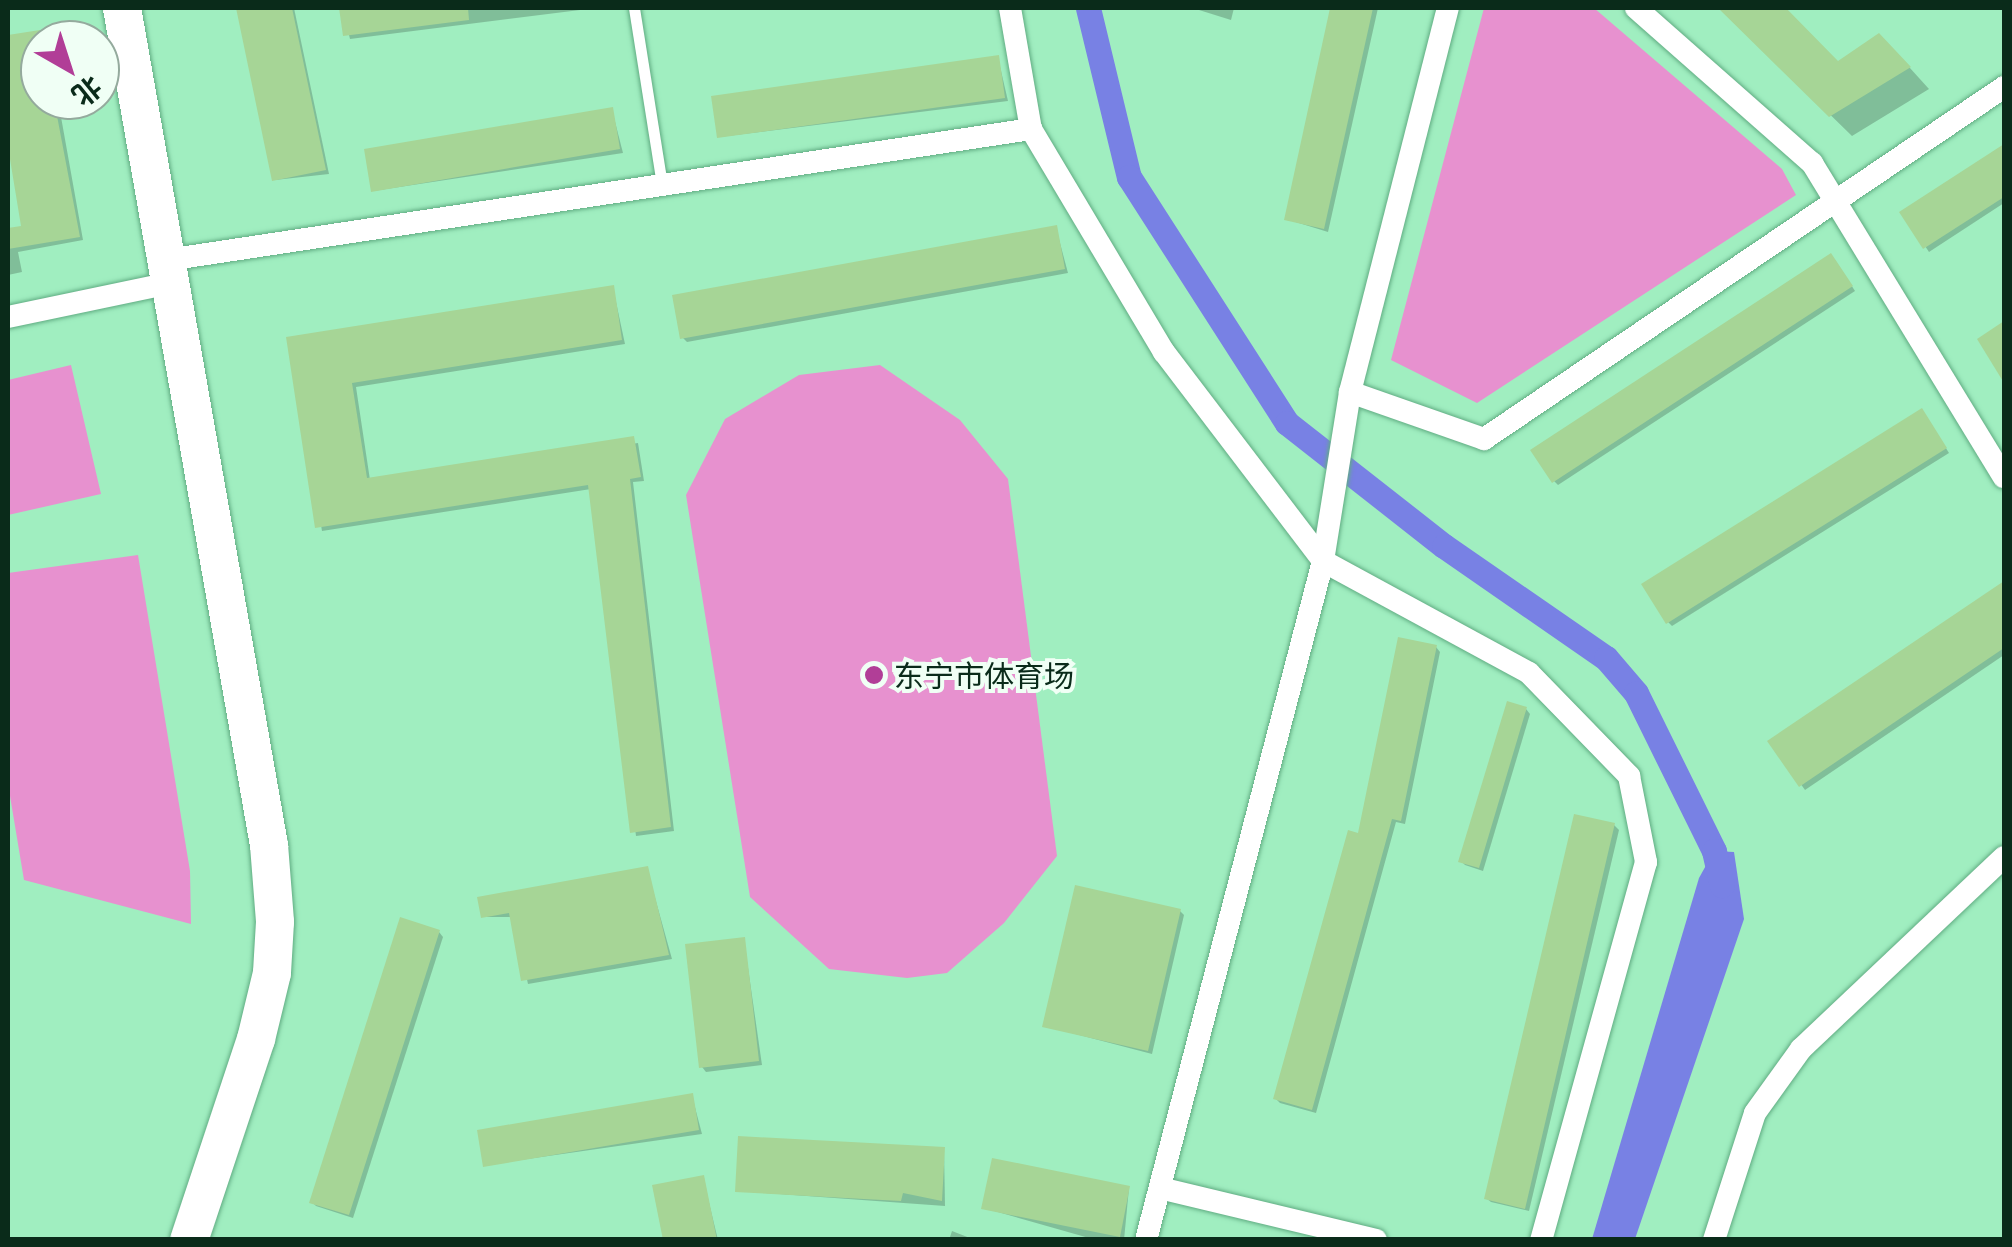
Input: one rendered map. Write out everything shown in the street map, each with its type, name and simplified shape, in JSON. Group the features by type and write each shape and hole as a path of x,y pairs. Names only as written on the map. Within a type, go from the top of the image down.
{"highway":[{"path":"122,8 269,845 275,922 272,974 256,1039 189,1240"}],"street":[{"path":"1010,8 1031,129 1164,352 1323,561 1529,672 1629,776 1646,862 1541,1240"},
{"path":"1146,1240 1323,561 1349,398 1448,8"},
{"path":"1636,8 1812,162 2004,477"},
{"path":"1349,398 1484,439 1833,197 2004,87"},
{"path":"8,317 169,272 662,184 1031,129"},
{"path":"1714,1240 1755,1112 1802,1049 2004,857"},
{"path":"1160,1188 1376,1240"}],"lane":[{"path":"634,8 662,184"}],"shaded area":[{"path":"1484,8 1594,8 1782,169 1796,195 1477,403 1391,360"},
{"path":"71,365 101,494 8,515 8,380"},
{"name":"东宁市体育场","path":"880,365 960,420 1008,479 1057,856 1004,923 947,973 907,978 829,969 750,897 686,495 725,419 799,375"},
{"path":"138,555 190,871 191,924 24,880 8,784 8,573"}],"water":[{"path":"1714,851 1734,852 1744,919 1635,1239 1592,1239 1699,878"}],"building":[{"path":"236,8 292,8 326,170 272,181"},
{"path":"339,8 468,8 469,20 343,36"},
{"path":"1330,8 1373,8 1324,229 1284,220"},
{"path":"1718,8 1786,8 1838,61 1879,33 1911,67 1829,117"},
{"path":"20,33 20,120 58,120 80,237 8,249 8,228 21,226 8,147 8,35"},
{"path":"999,55 1005,98 717,138 711,96"},
{"path":"613,107 620,149 371,192 364,149"},
{"path":"2004,144 2004,197 1923,249 1899,212"},
{"path":"1057,225 1065,269 680,339 672,295"},
{"path":"1831,253 1853,286 1552,483 1530,450"},
{"path":"614,285 622,340 352,383 367,478 634,436 641,477 630,479 671,827 630,833 588,485 315,528 286,337"},
{"path":"2004,321 2004,383 1977,339"},
{"path":"1922,408 1947,448 1666,624 1641,584"},
{"path":"2004,581 2004,648 1799,787 1767,741"},
{"path":"1398,637 1437,645 1401,821 1392,819 1312,1110 1273,1099 1348,830 1358,833"},
{"path":"1507,701 1527,707 1479,868 1458,862"},
{"path":"1574,814 1615,823 1525,1209 1484,1199"},
{"path":"648,866 669,955 521,981 509,913 481,918 477,897"},
{"path":"1075,885 1181,909 1148,1051 1042,1027"},
{"path":"400,917 440,930 349,1215 309,1203"},
{"path":"745,937 759,1061 699,1068 685,944"},
{"path":"693,1093 699,1130 483,1167 477,1130"},
{"path":"738,1136 945,1147 942,1201 903,1193 901,1201 735,1192"},
{"path":"992,1158 1130,1186 1120,1237 981,1209"},
{"path":"704,1175 717,1240 663,1240 652,1185"}],"waterway":[{"path":"1088,8 1129,177 1287,423 1444,546 1606,658 1636,693 1714,851 1722,885"}],"place":[{"name":"东宁市体育场","path":"874,675"}]}
